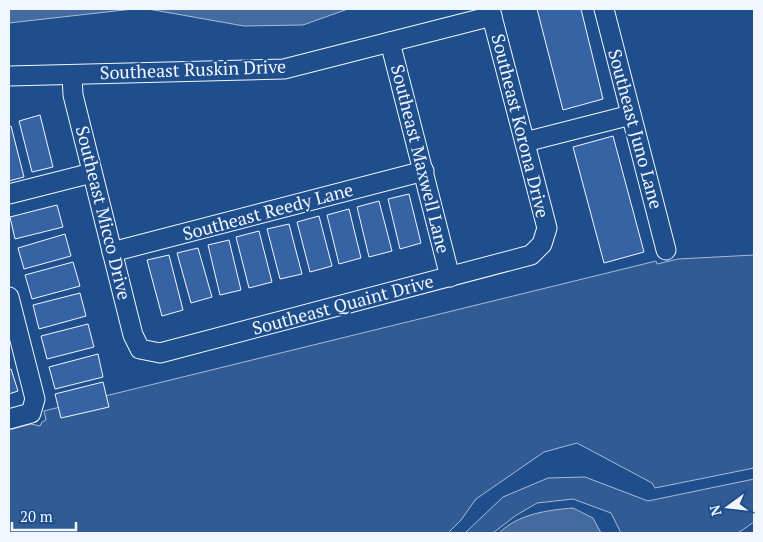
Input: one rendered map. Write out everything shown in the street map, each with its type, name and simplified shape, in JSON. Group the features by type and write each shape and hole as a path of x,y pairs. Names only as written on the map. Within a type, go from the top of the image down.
{"street":[{"name":"Southeast Juno Lane","path":"604,9 666,250"},
{"name":"Southeast Ruskin Drive","path":"9,76 284,69 390,42 491,12"},
{"name":"Southeast Korona Drive","path":"491,12 547,228 542,244"},
{"name":"Southeast Maxwell Lane","path":"390,42 450,276"},
{"name":"Southeast Micco Drive","path":"72,75 73,95 92,173 133,335 140,349"},
{"path":"525,142 631,115"},
{"name":"Southeast Reedy Lane","path":"112,252 424,172"},
{"path":"9,194 92,173"},
{"name":"Southeast Quaint Drive","path":"140,349 160,353 531,255 542,244"},
{"path":"9,297 35,399 31,413 9,418"}],"shaded area":[{"path":"9,9 133,9 9,23"},
{"path":"148,9 348,9 303,25 244,26"},
{"path":"754,255 754,468 655,488 652,483 577,443 544,452 476,499 461,520 448,533 9,533 9,430 31,424 40,426 46,420 44,411 656,261 657,264 678,259"},
{"path":"585,477 648,501 754,479 754,522 738,533 621,533 611,513 573,499 537,503 515,516 493,533 465,533 503,497 548,478"},
{"path":"573,508 593,518 601,533 499,533 524,517"}],"building":[{"path":"537,9 581,9 603,99 563,110"},
{"path":"40,115 53,167 32,172 19,121"},
{"path":"11,126 24,177 9,181 9,127"},
{"path":"613,136 644,252 604,263 573,147"},
{"path":"409,194 421,243 400,249 388,199"},
{"path":"379,201 392,251 369,257 357,207"},
{"path":"57,205 63,227 15,239 10,217"},
{"path":"349,209 361,258 339,264 327,215"},
{"path":"319,216 332,266 310,272 297,222"},
{"path":"289,224 302,274 280,279 267,229"},
{"path":"259,231 272,282 249,288 236,237"},
{"path":"65,234 71,256 24,269 18,248"},
{"path":"229,240 241,290 220,295 208,245"},
{"path":"198,248 212,297 191,303 177,253"},
{"path":"169,255 183,310 162,316 147,260"},
{"path":"73,262 80,286 32,299 25,275"},
{"path":"80,293 86,316 39,329 33,305"},
{"path":"88,324 94,347 47,359 41,336"},
{"path":"98,354 103,377 55,389 49,367"},
{"path":"11,369 18,391 9,394 9,370"},
{"path":"103,382 109,407 61,418 55,394"}]}
